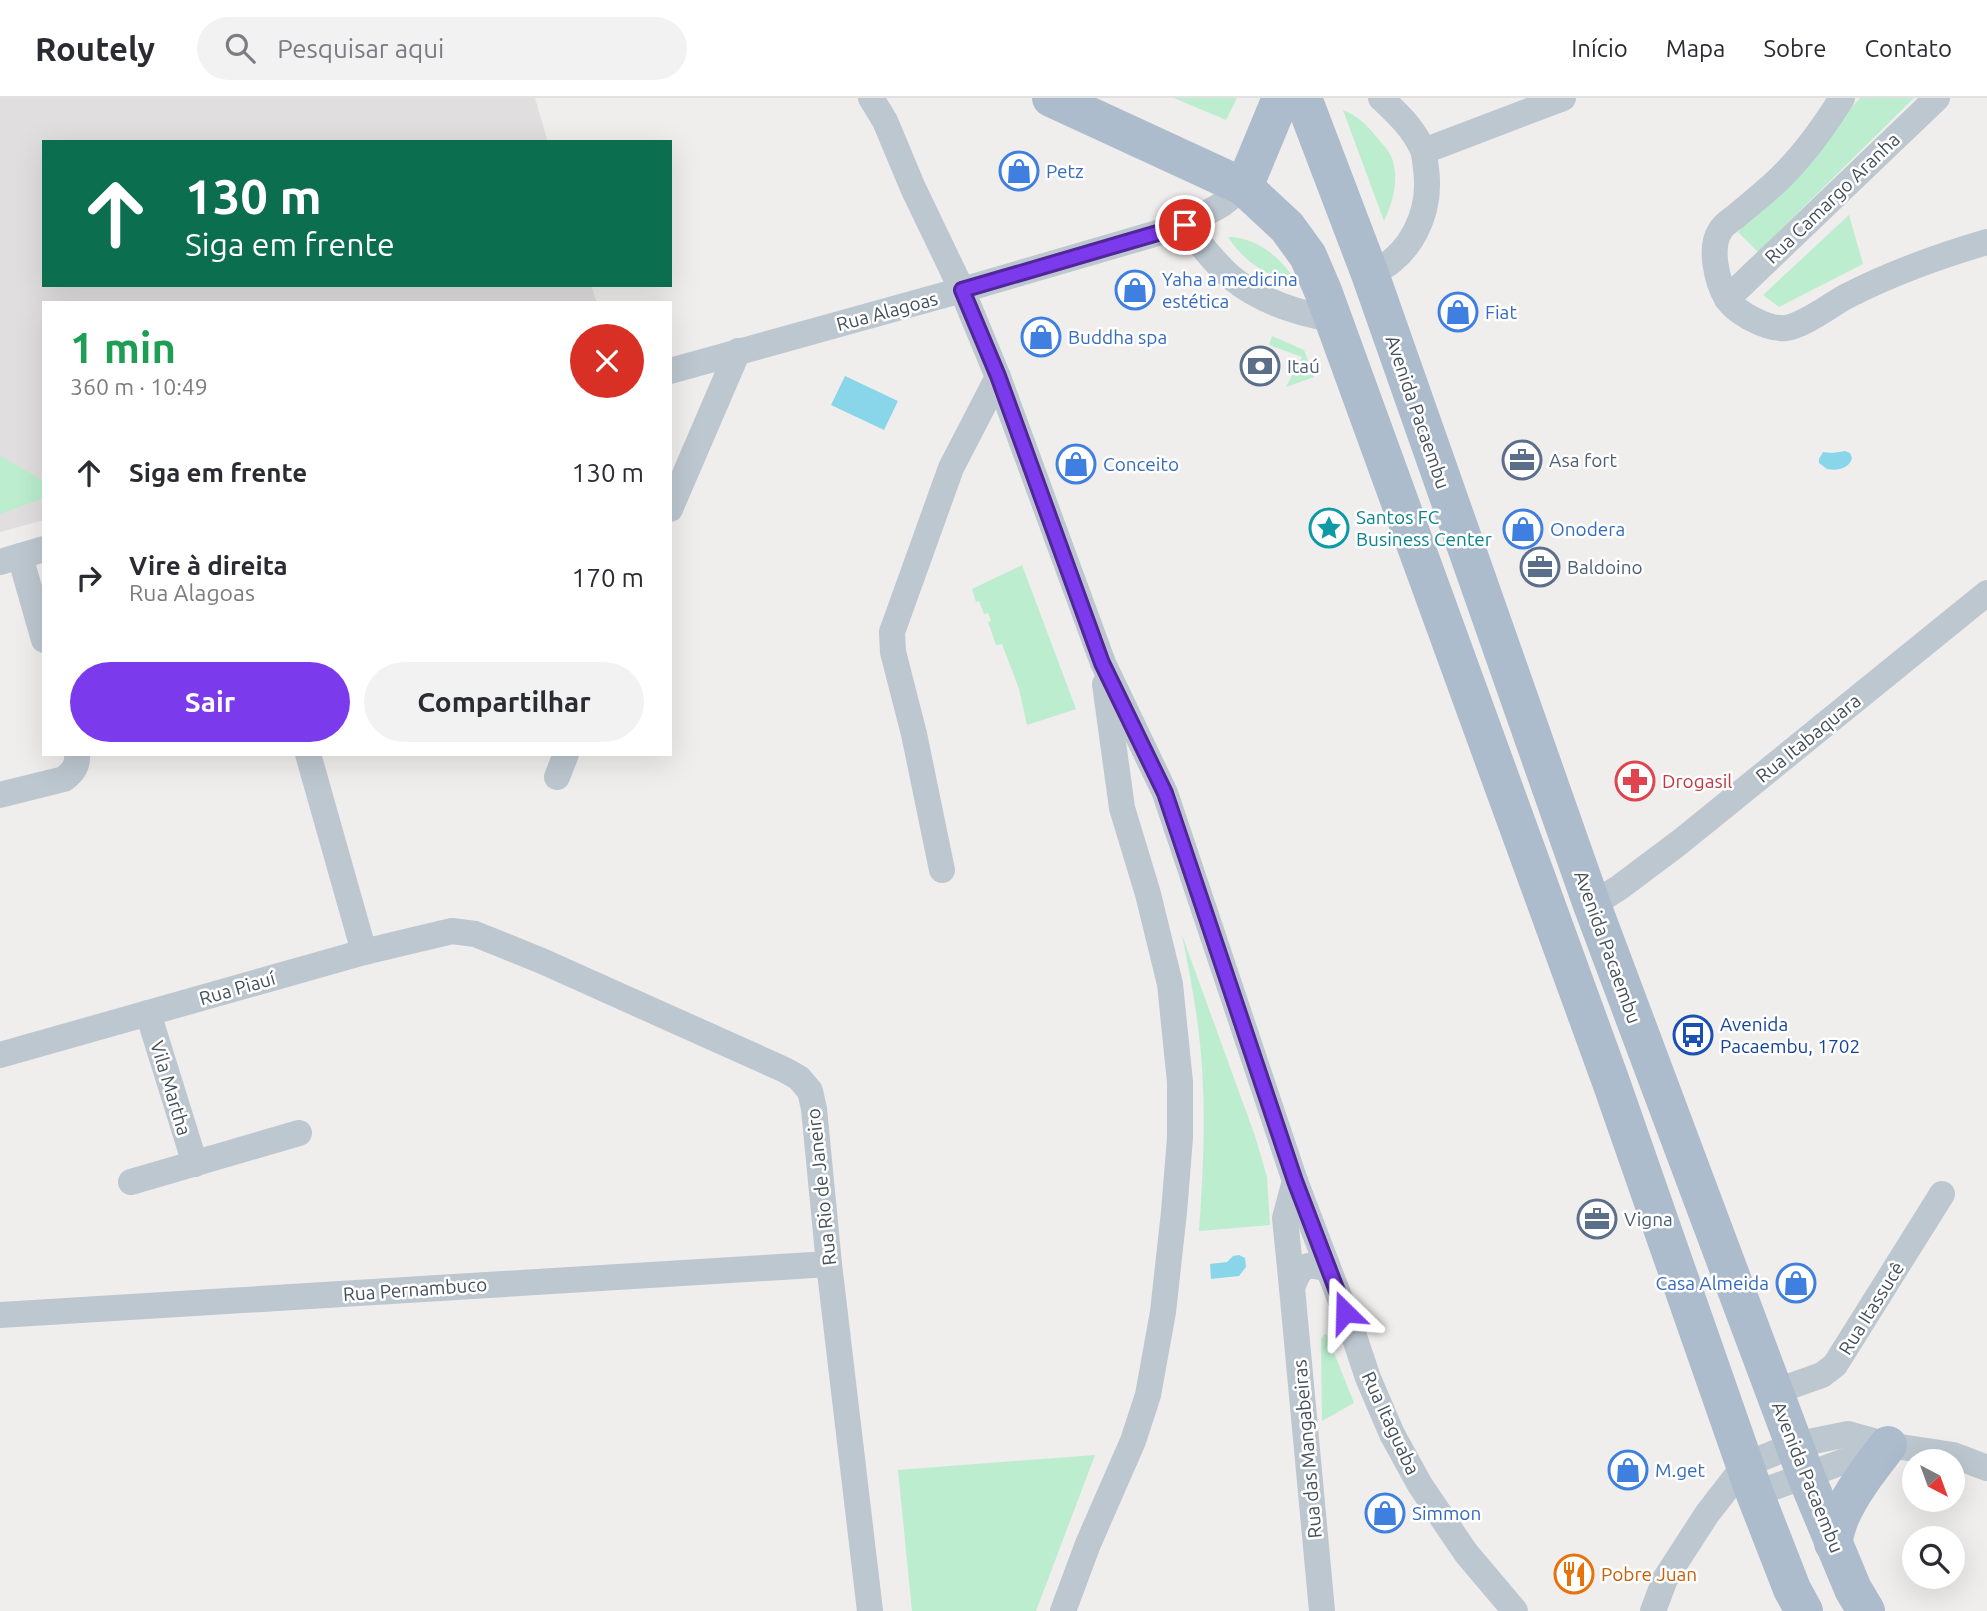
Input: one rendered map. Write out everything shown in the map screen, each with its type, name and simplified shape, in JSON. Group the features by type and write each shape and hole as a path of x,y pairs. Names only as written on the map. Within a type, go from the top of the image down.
{"main road":[{"path":"1051,98 1244,187 1287,228 1307,256 1323,291 1612,1082 1750,1479 1791,1589 1804,1611"},
{"path":"1244,187 1281,98"},
{"name":"Avenida Pacaembu","path":"1303,98 1370,274 1592,905 1800,1460 1853,1589 1866,1611"},
{"path":"1833,1543 1840,1517 1888,1445"}],"street":[{"path":"871,98 885,121 998,376 1102,663 1122,808 1148,894 1170,984 1180,1082 1180,1139 1163,1312 1148,1395 1133,1441 1088,1544 1063,1611"},
{"path":"1370,274 1383,269 1395,259 1416,233 1426,208 1428,180 1424,151 1413,130 1381,98"},
{"path":"1424,151 1563,98"},
{"path":"1842,98 1819,133 1784,174 1721,229 1714,243 1715,262 1727,299 1744,315 1762,323 1785,328 1889,277 1939,256 1987,242"},
{"name":"Rua Camargo Aranha","path":"1727,299 1937,98"},
{"name":"Rua Alagoas","path":"672,370 1185,225 1221,205 1244,187"},
{"path":"1185,225 1214,261 1246,288 1290,309 1332,319"},
{"path":"672,504 738,351"},
{"path":"942,870 914,734 893,652 892,632 951,468 998,376"},
{"path":"21,556 42,633"},
{"name":"Rua Itabaquara","path":"1592,905 1680,842 1987,593"},
{"name":"Rua Itaguaba","path":"1102,663 1165,793 1295,1181 1368,1378 1392,1434 1420,1485 1466,1553 1515,1611"},
{"path":"0,795 64,779 76,767 77,756"},
{"path":"309,756 364,952"},
{"name":"Rua Piauí","path":"0,1055 364,952 452,931 475,934"},
{"name":"Rua Rio de Janeiro","path":"475,934 738,1048 799,1078 810,1091 870,1611"},
{"name":"Vila Martha","path":"148,1013 195,1164"},
{"path":"131,1182 299,1133"},
{"name":"Rua das Mangabeiras","path":"1295,1181 1285,1218 1322,1611"},
{"name":"Rua Itassucê","path":"1774,1392 1822,1375 1835,1365 1942,1194"},
{"name":"Rua Pernambuco","path":"0,1315 829,1264"},
{"path":"1292,1288 1298,1272 1304,1267 1328,1269"},
{"path":"1653,1611 1665,1579 1707,1514 1750,1479 1800,1460 1848,1434 1888,1445 1954,1455 1987,1468"}],"shaded area":[{"path":"0,98 535,98 547,140 42,140 42,287 592,287 596,301 42,301 42,521 0,532"}],"green space":[{"path":"1174,98 1237,98 1226,120"},
{"path":"1860,98 1914,98 1758,252 1738,232"},
{"path":"1343,110 1364,123 1383,145 1394,164 1394,189 1384,221"},
{"path":"1849,215 1863,264 1779,307 1763,295"},
{"path":"1228,237 1249,241 1268,251 1285,266 1298,284 1258,268"},
{"path":"1272,336 1304,350 1314,377 1286,387 1302,357 1269,345"},
{"path":"0,456 42,480 42,499 0,514"},
{"path":"1022,565 1076,709 1027,725 1019,689 1002,644 996,645 988,622 991,621 988,613 984,614 979,601 976,602 972,589"},
{"path":"1182,935 1255,1136 1267,1177 1270,1225 1199,1231 1203,1077 1191,980"},
{"path":"1324,1334 1327,1335 1354,1403 1322,1421 1321,1339"},
{"path":"1095,1455 1036,1611 912,1611 898,1470"}],"water":[{"path":"845,376 898,401 884,430 831,405"},
{"path":"1823,452 1850,453 1852,458 1848,465 1842,468 1827,469 1819,463"},
{"path":"1233,1256 1245,1258 1246,1267 1239,1276 1211,1279 1210,1264 1227,1262"}],"place":[{"name":"Petz","path":"1019,171"},
{"name":"Yaha a medicina estética","path":"1135,290"},
{"name":"Fiat","path":"1458,312"},
{"name":"Buddha spa","path":"1041,337"},
{"name":"Itaú","path":"1260,366"},
{"name":"Asa fort","path":"1522,460"},
{"name":"Conceito","path":"1076,464"},
{"name":"Santos FC Business Center","path":"1329,528"},
{"name":"Onodera","path":"1523,529"},
{"name":"Baldoino","path":"1540,567"},
{"name":"Drogasil","path":"1635,781"},
{"name":"Avenida Pacaembu, 1702","path":"1693,1035"},
{"name":"Vigna","path":"1597,1219"},
{"name":"Casa Almeida","path":"1796,1283"},
{"name":"M.get","path":"1628,1470"},
{"name":"Simmon","path":"1385,1513"},
{"name":"Pobre Juan","path":"1574,1574"}],"route":[{"path":"1185,225 962,290 998,376 1102,663 1165,793 1295,1181 1345,1312"}]}
